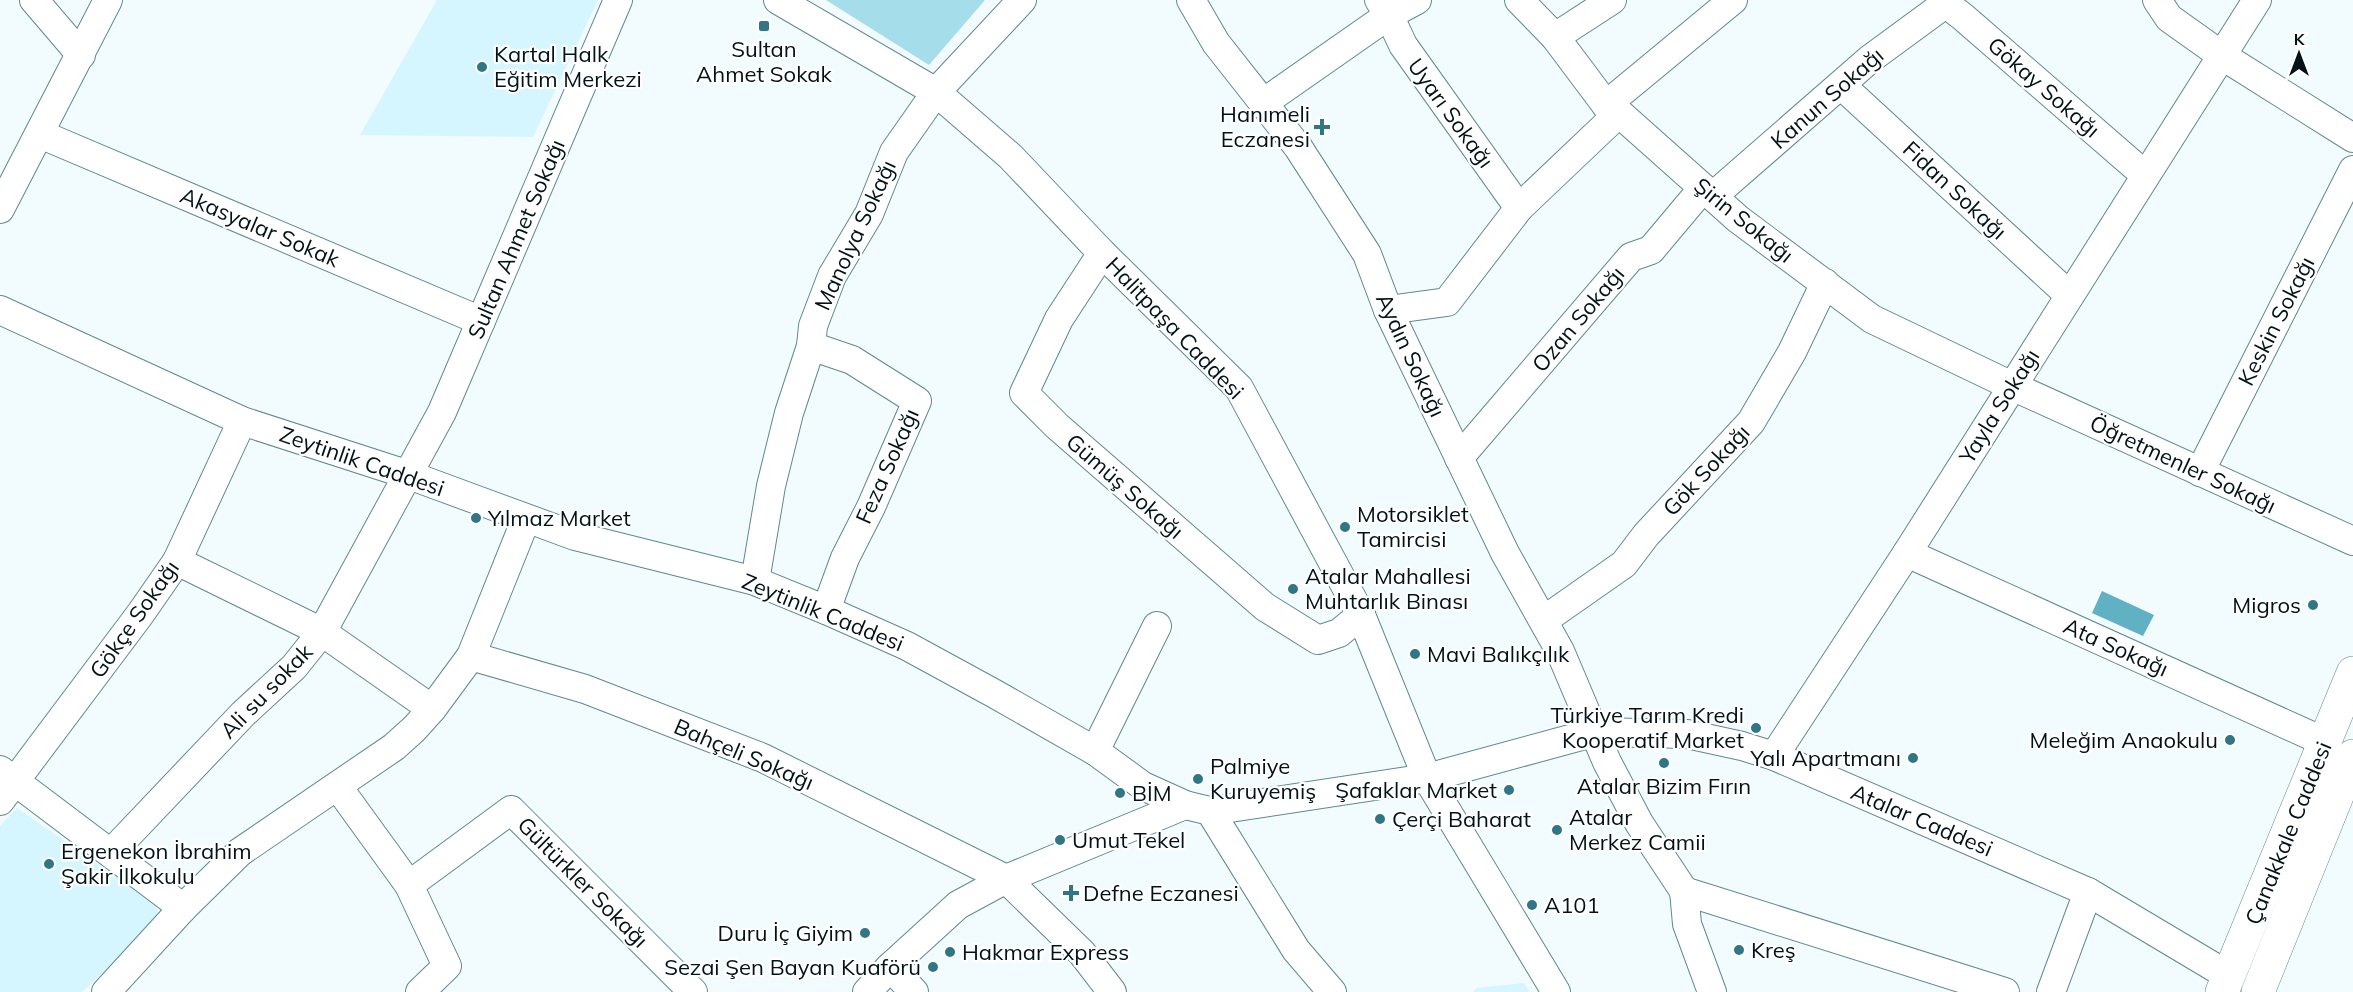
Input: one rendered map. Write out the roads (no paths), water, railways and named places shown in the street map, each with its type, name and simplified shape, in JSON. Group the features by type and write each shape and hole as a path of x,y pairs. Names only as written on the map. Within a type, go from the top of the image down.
{"main road":[{"name":"Çanakkale Caddesi","path":"2259,992 2339,749 2353,674"},
{"name":"Çanakkale Caddesi","path":"2225,984 2339,749"},
{"path":"2225,984 2259,992"}],"street":[{"path":"34,0 81,55"},
{"path":"0,208 108,0"},
{"name":"Sultan Ahmet Sokağı","path":"409,475 442,412 618,0"},
{"name":"Halitpaşa Caddesi","path":"778,0 936,92 1011,157 1102,253 1239,388 1361,615 1427,778 1556,992"},
{"name":"Manolya Sokağı","path":"755,581 771,486 789,412 811,346 813,326 832,276 869,214 894,152 936,92 1022,0"},
{"name":"Aydın Sokağı","path":"1191,0 1216,43 1298,147 1367,254 1388,310 1505,553 1560,651 1607,762 1639,823 1684,891"},
{"path":"1263,103 1384,8 1417,0"},
{"name":"Şirin Sokağı","path":"1519,0 1555,37 1612,109 1738,219 1872,319 2012,386"},
{"path":"1555,37 1612,0"},
{"path":"1388,310 1447,302 1519,208 1612,109 1733,0"},
{"name":"Yayla Sokağı","path":"1774,756 1907,553 2257,0"},
{"name":"Kanun Sokağı","path":"1708,192 1943,2"},
{"name":"Gökay Sokağı","path":"1943,2 1964,17 2145,175"},
{"path":"2168,6 2221,55 2353,138"},
{"name":"Uyarı Sokağı","path":"1384,8 1403,45 1519,208"},
{"name":"Fidan Sokağı","path":"1841,85 2069,295"},
{"name":"Akasyalar Sokak","path":"40,134 481,321"},
{"name":"Keskin Sokağı","path":"2199,472 2353,170"},
{"name":"Ozan Sokağı","path":"1459,458 1631,257 1651,250 1708,192"},
{"name":"Gümüş Sokağı","path":"1102,253 1059,319 1024,393 1057,426 1265,607 1318,640 1339,633 1361,615"},
{"name":"Gök Sokağı","path":"1544,620 1624,564 1646,535 1751,422 1792,352 1825,283"},
{"name":"Zeytinlik Caddesi","path":"0,310 242,420 409,475 574,536 755,581 826,610 907,646 1095,752 1143,786 1197,808"},
{"name":"Feza Sokağı","path":"811,346 852,360 917,401 871,507 845,558 826,610"},
{"name":"Öğretmenler Sokağı","path":"2012,386 2353,541"},
{"name":"Gökçe Sokağı","path":"5,784 141,613 177,561 242,420"},
{"name":"Ali su sokak","path":"111,854 243,714 294,667 322,632 409,475"},
{"path":"106,992 183,908 240,852 394,747 432,710 471,656 526,519"},
{"name":"Ata Sokağı","path":"1907,553 2339,749"},
{"path":"177,561 322,632 432,710"},
{"path":"1095,752 1157,626"},
{"name":"Bahçeli Sokağı","path":"471,656 585,689 763,758 1006,879 1082,953 1112,992"},
{"name":"Atalar Caddesi","path":"867,992 890,967 958,905 1006,879 1197,808 1427,778 1596,732 1688,734 1774,756 2088,892 2225,984"},
{"path":"5,784 111,854 183,908"},
{"path":"338,787 409,885 447,966 420,992"},
{"path":"1197,808 1296,950 1332,992"},
{"name":"Gültürkler Sokağı","path":"409,885 511,810 693,992"},
{"path":"1712,992 1687,924 1684,891 1955,985 2005,992"},
{"path":"2051,992 2088,892"},
{"path":"890,967 914,992"}],"place":[{"name":"Sultan Ahmet Sokak","path":"764,26"},
{"name":"Kartal Halk Eğitim Merkezi","path":"482,67"},
{"name":"Hanımeli Eczanesi","path":"1322,127"},
{"name":"Yılmaz Market","path":"476,518"},
{"name":"Motorsiklet Tamircisi","path":"1345,527"},
{"name":"Atalar Mahallesi Muhtarlık Binası","path":"1293,589"},
{"name":"Migros","path":"2313,605"},
{"name":"Mavi Balıkçılık","path":"1415,654"},
{"name":"Türkiye Tarım Kredi Kooperatif Market","path":"1756,728"},
{"name":"Meleğim Anaokulu","path":"2230,740"},
{"name":"Yalı Apartmanı","path":"1913,758"},
{"name":"Atalar Bizim Fırın","path":"1664,763"},
{"name":"Palmiye Kuruyemiş","path":"1198,779"},
{"name":"Şafaklar Market","path":"1509,790"},
{"name":"BİM","path":"1120,793"},
{"name":"Çerçi Baharat","path":"1380,819"},
{"name":"Atalar Merkez Camii","path":"1557,830"},
{"name":"Umut Tekel","path":"1060,840"},
{"name":"Ergenekon İbrahim Şakir İlkokulu","path":"49,864"},
{"name":"Defne Eczanesi","path":"1071,893"},
{"name":"A101","path":"1532,905"},
{"name":"Duru İç Giyim","path":"865,933"},
{"name":"Kreş","path":"1739,950"},
{"name":"Hakmar Express","path":"950,952"},
{"name":"Sezai Şen Bayan Kuaförü","path":"933,967"}]}
